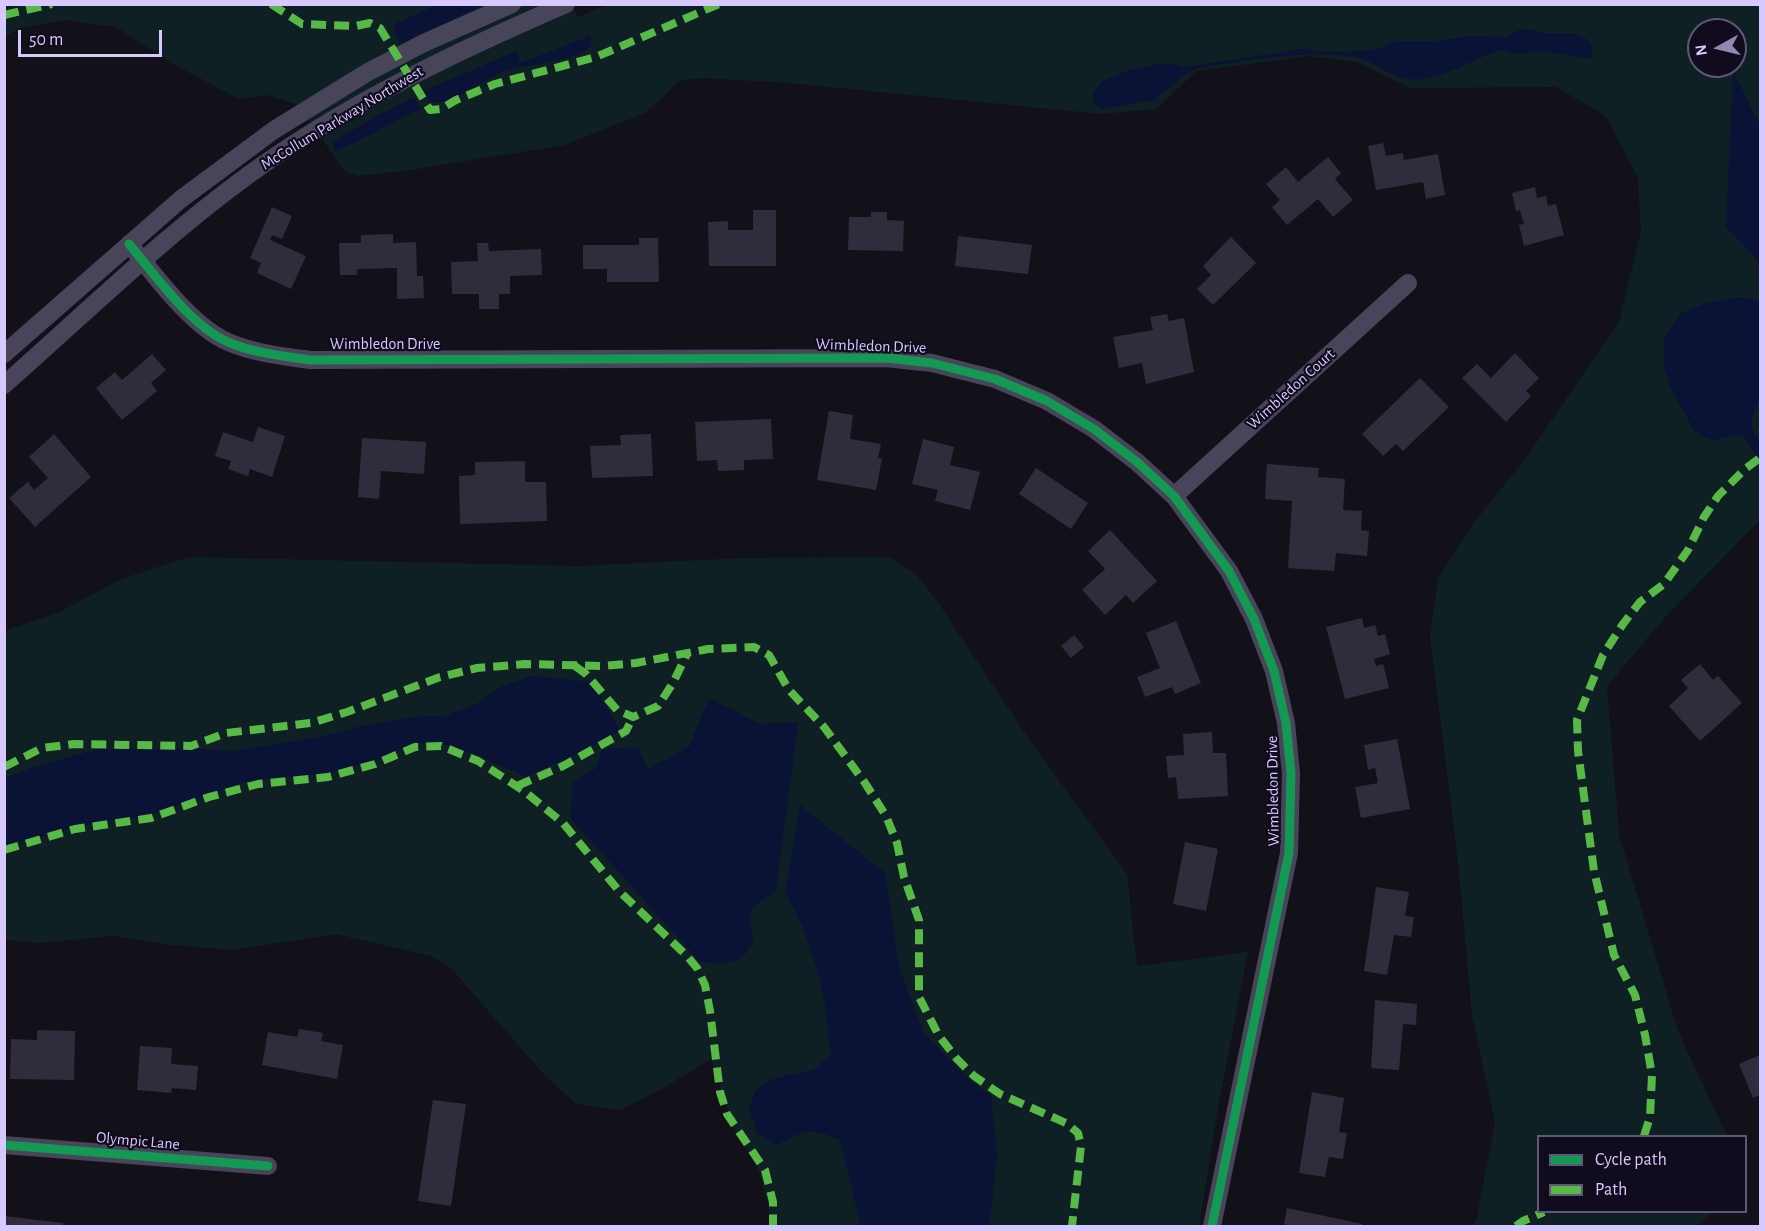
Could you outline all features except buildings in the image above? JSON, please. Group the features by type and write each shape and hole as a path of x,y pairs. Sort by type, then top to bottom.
{"street":[{"name":"McCollum Parkway Northwest","path":"4,354 208,177 274,130 368,72 424,43 512,4"},
{"name":"McCollum Parkway Northwest","path":"4,385 143,261 262,165 320,127 435,63 567,4"},
{"name":"Wimbledon Drive","path":"129,244 191,316 210,332 226,341 261,353 310,360 862,358 932,363 995,380 1047,401 1094,429 1137,462 1174,496 1229,571 1254,619 1274,671 1286,723 1291,774 1289,853 1212,1227"},
{"name":"Wimbledon Court","path":"1174,496 1408,283"},
{"name":"Olympic Lane","path":"4,1145 268,1166"}],"shaded area":[{"path":"5,4 570,4 578,17 609,4 1760,5 1760,520 1667,615 1607,686 1619,834 1678,1031 1727,1135 1537,1135 1537,1213 1712,1213 1696,1226 1472,1226 1476,1221 1495,1122 1472,1015 1459,871 1430,636 1438,578 1475,521 1525,459 1619,322 1641,232 1638,178 1606,116 1556,87 1410,88 1358,62 1309,56 1196,71 1157,109 1101,114 789,83 704,78 678,81 663,98 643,114 564,145 411,170 358,176 344,171 299,105 267,95 239,99 173,64 116,27 64,20 18,29 5,37"},
{"path":"189,557 579,566 743,558 889,557 916,574 937,601 1024,732 1127,874 1137,966 1248,952 1218,1108 1199,1226 770,1226 768,1204 758,1169 734,1129 711,1059 660,1090 620,1110 576,1104 546,1077 451,968 431,956 336,934 233,950 173,945 113,936 39,943 5,940 5,631 60,612 121,579"}],"water":[{"path":"438,4 483,5 400,44 393,27"},
{"path":"1529,29 1543,33 1566,33 1580,36 1586,39 1593,53 1589,59 1547,52 1511,53 1503,50 1445,73 1421,79 1401,78 1360,58 1334,55 1278,57 1203,67 1190,71 1154,100 1101,109 1094,103 1093,92 1104,80 1130,70 1159,64 1175,64 1185,67 1302,49 1327,52 1366,51 1384,47 1396,41 1437,41 1469,36 1507,37 1516,31"},
{"path":"590,36 591,46 570,58 509,70 448,100 430,103 421,92 517,51 520,63"},
{"path":"1733,78 1737,78 1760,126 1760,263 1726,227"},
{"path":"414,97 421,109 335,151 332,143 374,117"},
{"path":"1742,297 1760,301 1760,400 1752,417 1752,428 1760,442 1760,465 1751,447 1742,436 1732,435 1714,440 1702,436 1693,429 1670,386 1664,369 1664,338 1680,314 1707,303"},
{"path":"531,676 593,682 620,731 526,777 479,756 440,743 415,743 378,760 328,773 248,781 145,817 98,822 5,846 5,778 34,767 98,749 232,751 324,736 411,717 443,716 477,704 500,687"},
{"path":"709,698 760,724 798,722 776,891 755,906 752,911 753,943 741,959 720,964 700,962 571,819 572,784 580,776 595,769 603,749 638,747 648,769 689,747"},
{"path":"800,805 885,873 900,971 924,1033 968,1079 991,1096 997,1156 989,1226 861,1226 840,1140 822,1133 808,1132 777,1145 757,1134 749,1107 756,1090 770,1080 813,1070 831,1055 824,998 818,973 804,930 785,891"}],"marked path":[{"path":"4,15 52,4"},
{"path":"271,4 302,24 356,26 370,23 380,28 430,110 441,109 456,100 495,84 596,57 719,4"},
{"path":"1644,1135 1650,1117 1652,1075 1635,995 1614,955 1594,871 1578,751 1577,720 1603,655 1623,624 1640,602 1664,584 1688,550 1704,517 1718,496 1745,469 1760,458"},
{"path":"4,767 42,748 74,744 191,746 226,733 311,723 440,677 477,668 525,664 603,666 636,663 708,649 754,647 769,655 789,690 824,727 886,816 897,843 904,877 919,920 919,997 939,1036 974,1076 1000,1094 1066,1123 1078,1133 1081,1146 1072,1226"},
{"path":"575,666 586,674 617,710 633,717 658,706 673,683 688,652"},
{"path":"517,786 563,766 626,731 633,717"},
{"path":"4,850 75,829 151,818 209,797 258,784 328,777 375,764 415,747 441,746 478,761 524,791 563,823 619,891 697,968 705,985 710,1011 720,1092 727,1114 765,1170 773,1202 773,1226"},
{"path":"1516,1226 1542,1213"}],"cycle path":[{"path":"129,244 174,299 201,324 228,342 258,351 310,360 886,358 932,363 995,379 1047,401 1094,429 1137,462 1174,496 1229,571 1254,619 1274,671 1286,723 1291,774 1289,853 1212,1226"},
{"path":"4,1145 268,1166"}]}
